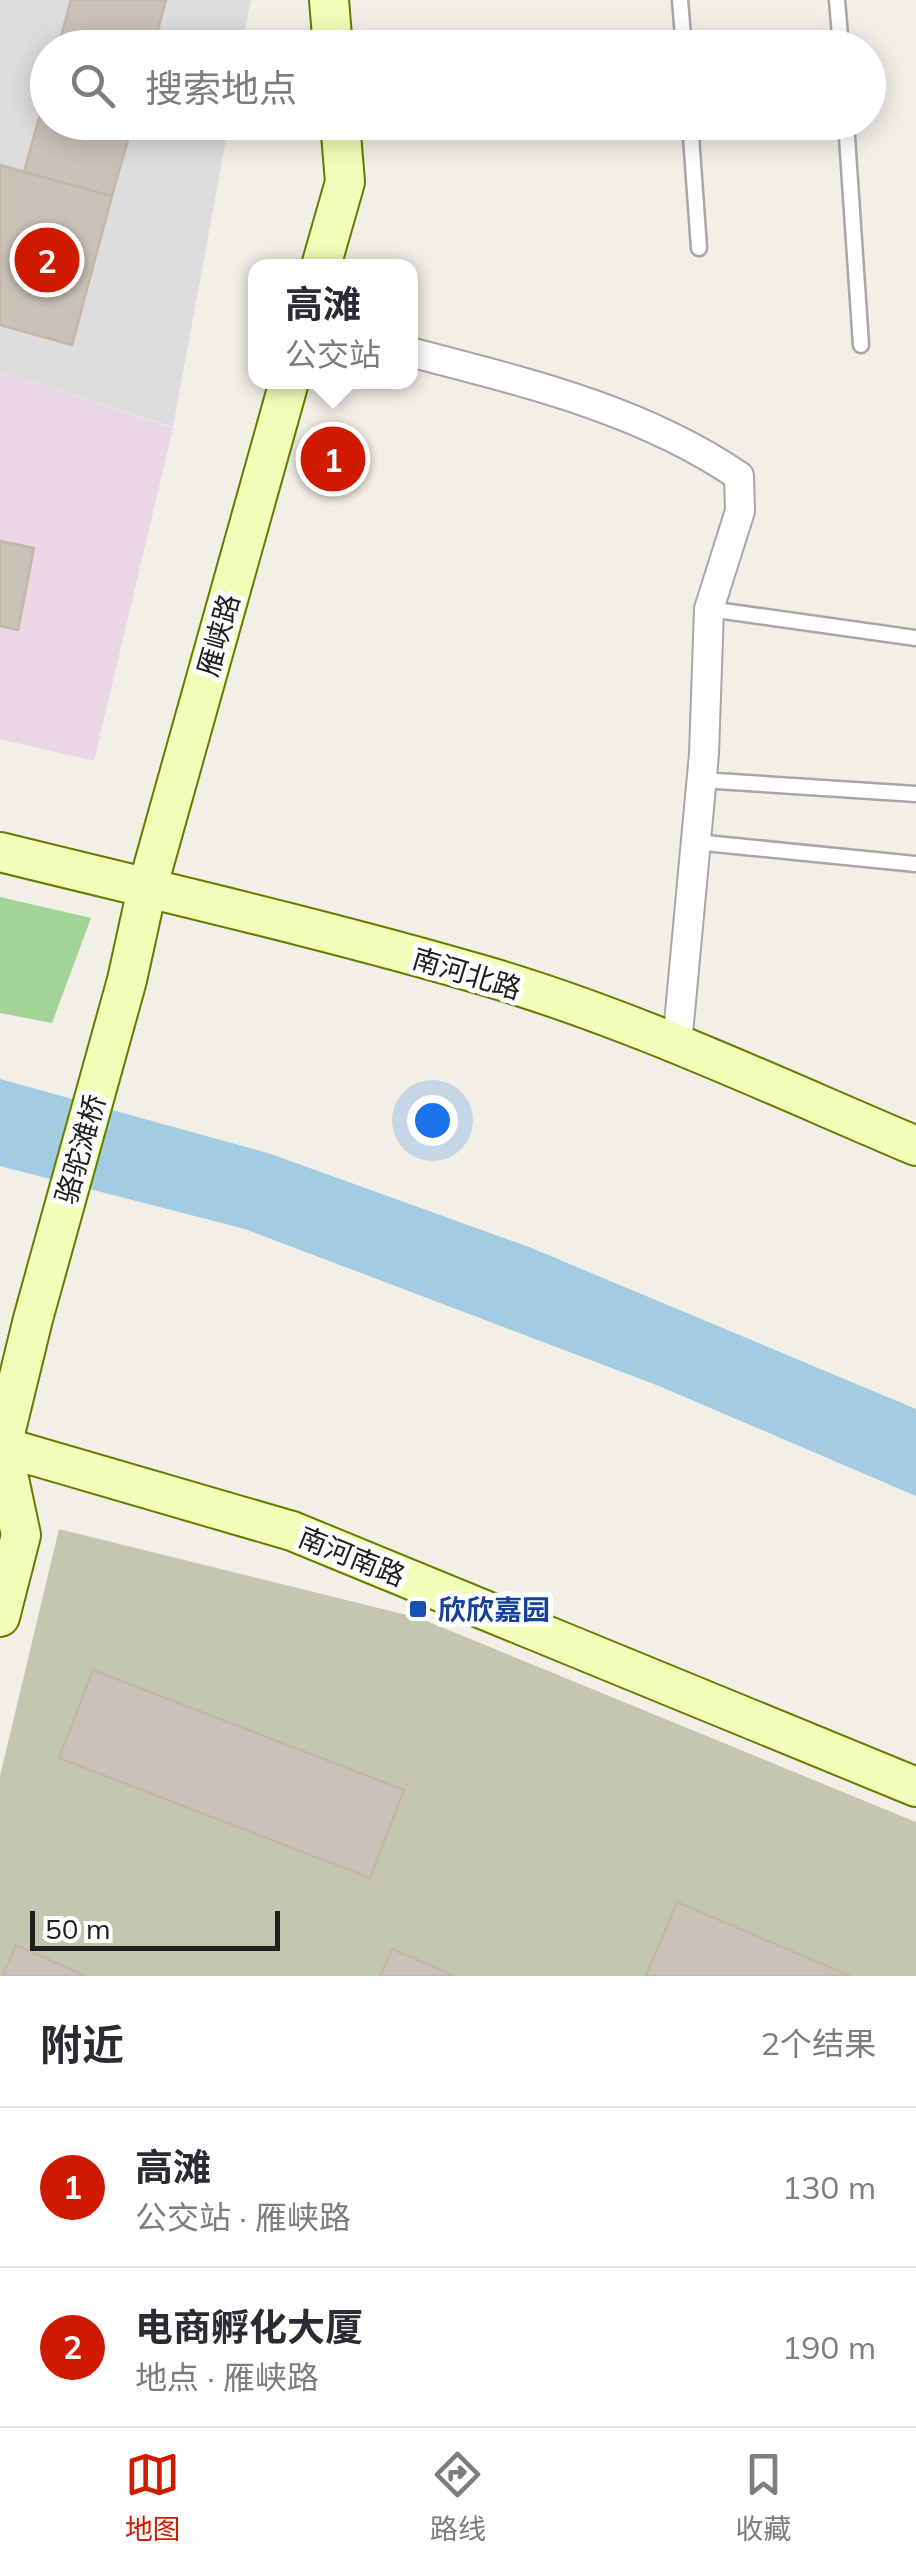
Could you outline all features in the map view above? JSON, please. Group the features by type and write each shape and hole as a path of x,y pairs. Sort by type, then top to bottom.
{"street":[{"path":"329,0 332,30"},
{"path":"323,259 345,182 342,140"},
{"path":"418,354 568,394 699,449 739,476 740,510 709,608 701,780 677,1045"},
{"name":"雁峡路","path":"127,980 148,889 287,389"},
{"name":"南河北路","path":"0,852 488,977 677,1045 916,1146"},
{"name":"骆驼滩桥","path":"0,1446 127,980"},
{"path":"0,1446 21,1535 0,1617"},
{"name":"南河南路","path":"0,1446 292,1530 916,1788"}],"lane":[{"path":"680,0 682,30"},
{"path":"837,0 839,30"},
{"path":"691,140 699,248"},
{"path":"847,140 862,345"},
{"path":"709,608 916,638"},
{"path":"701,780 916,794"},
{"path":"695,842 916,864"}],"shaded area":[{"path":"0,0 251,0 245,30 30,30 30,140 226,140 173,427 0,371"},
{"path":"0,371 173,428 94,761 0,739"},
{"path":"59,1529 419,1618 916,1822 916,1976 0,1976 0,1776"}],"green space":[{"path":"0,897 91,918 52,1023 0,1013"}],"water":[{"path":"0,1079 271,1154 529,1247 916,1409 916,1496 659,1386 245,1229 0,1166"}],"building":[{"path":"71,0 166,0 158,30 63,30"},
{"path":"33,140 128,140 112,196 24,172"},
{"path":"0,165 112,196 72,345 0,325"},
{"path":"0,541 34,548 18,630 0,626"},
{"path":"93,1670 404,1790 370,1878 59,1758"},
{"path":"677,1902 850,1976 646,1976"},
{"path":"16,1945 85,1976 3,1976"},
{"path":"392,1949 455,1976 380,1976"}],"place":[{"name":"电商孵化大厦","path":"47,260"},
{"name":"高滩","path":"333,459"},
{"name":"欣欣嘉园","path":"418,1609"}]}
